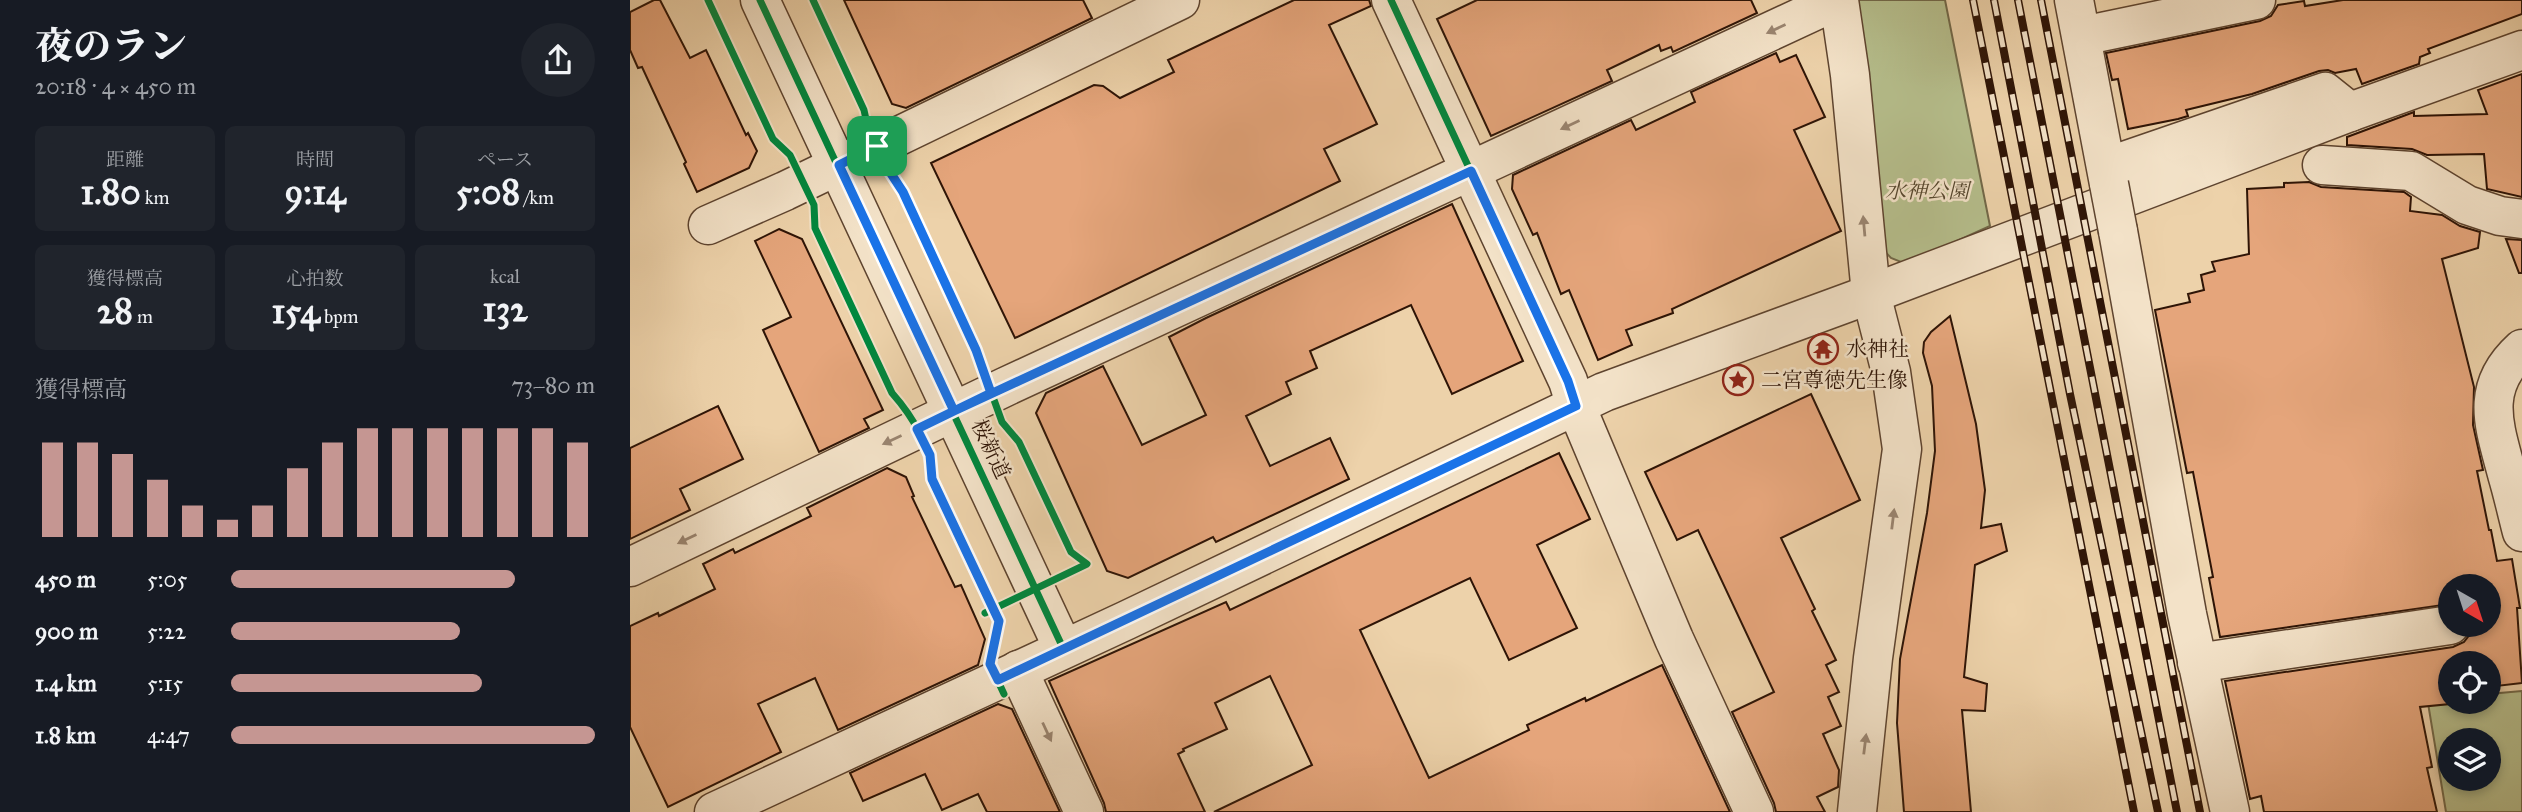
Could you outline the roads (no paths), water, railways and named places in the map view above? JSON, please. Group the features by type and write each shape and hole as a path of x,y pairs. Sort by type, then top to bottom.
{"street":[{"name":"桜新道","path":"760,0 1063,648"},
{"path":"708,225 839,165 1180,0"},
{"path":"1391,0 1568,381 1576,406 1674,639 1754,812"},
{"path":"630,566 954,411 1839,0 1850,75 1871,294 1891,372 1902,449 1873,658 1857,812"},
{"path":"2230,812 2197,663 2078,18 2256,0"},
{"path":"714,812 1127,620 1604,392 2522,50"},
{"path":"2108,176 2325,92 2350,112"},
{"path":"2322,165 2411,171 2467,205 2522,219"},
{"path":"2522,349 2507,363 2496,386 2493,425 2522,533"},
{"path":"2197,663 2438,627"},
{"path":"1018,670 1084,812"}],"railway":[{"path":"1973,0 2134,812"},
{"path":"1994,0 2070,394 2158,812"},
{"path":"2018,0 2177,812"},
{"path":"2041,0 2200,812"}],"place":[{"name":"水神社","path":"1823,349"},
{"name":"二宮尊徳先生像","path":"1738,380"}],"park label":[{"name":"水神公園","path":"1927,191"}]}
